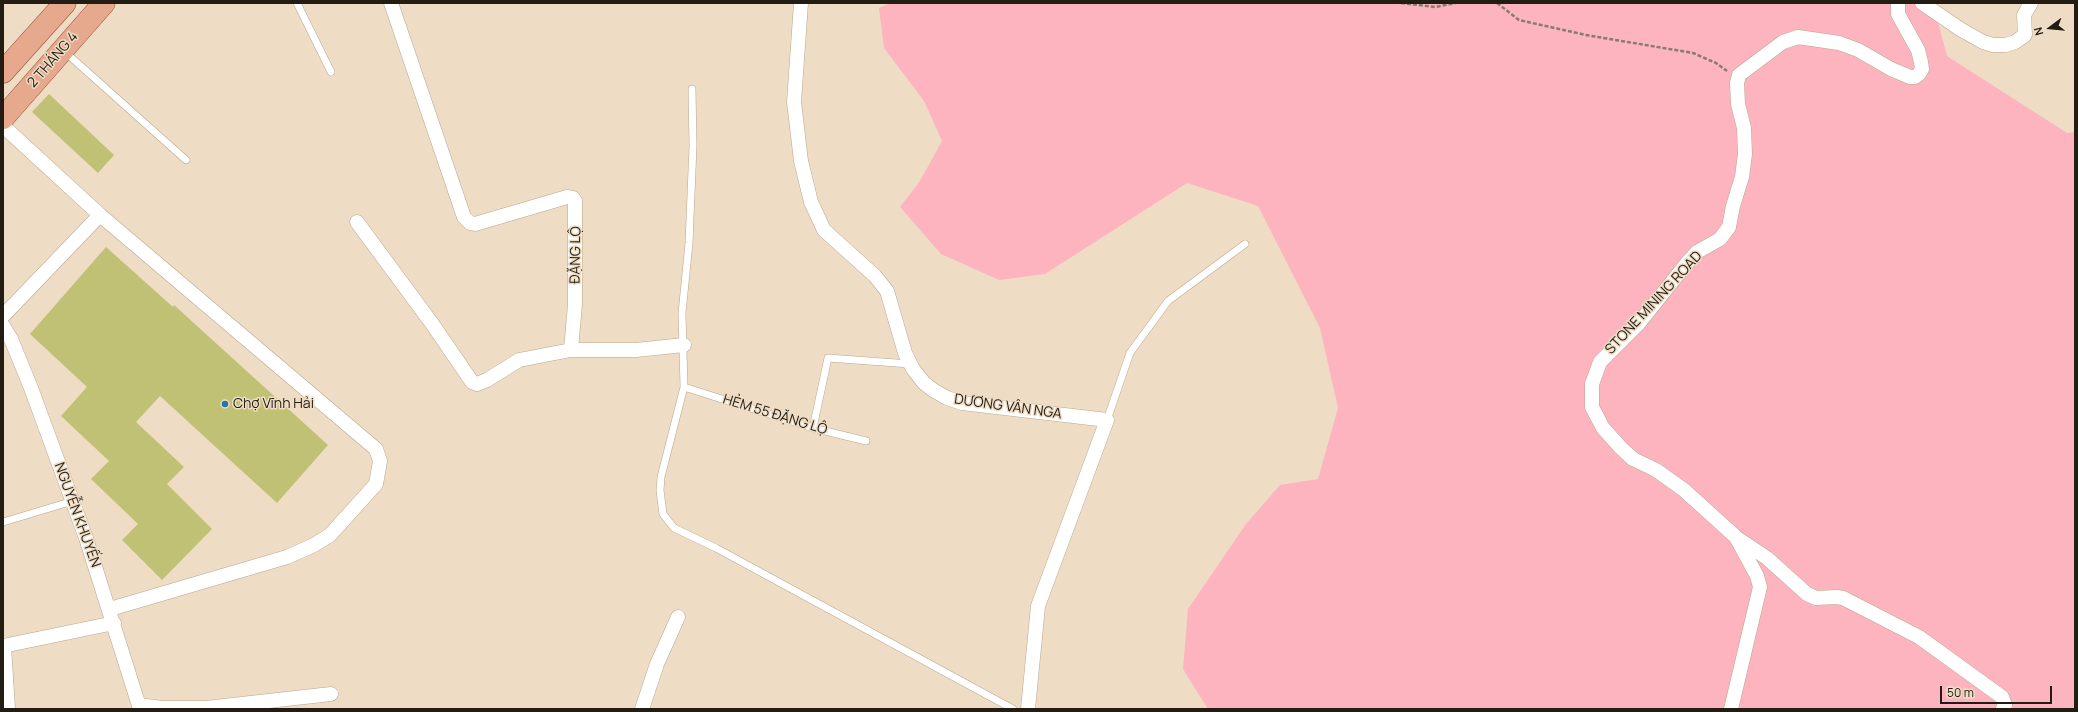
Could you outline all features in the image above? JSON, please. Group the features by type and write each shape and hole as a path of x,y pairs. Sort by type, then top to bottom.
{"main road":[{"name":"2 THÁNG 4","path":"3,72 65,3"},
{"name":"2 THÁNG 4","path":"3,118 104,3"}],"street":[{"name":"ĐẶNG LỘ","path":"391,3 464,217 470,223 475,224 567,197 573,198 575,201 575,304 571,350"},
{"name":"DƯƠNG VÂN NGA","path":"801,3 794,102 801,161 811,202 824,230 875,276 886,291 899,336 911,364 924,383 947,398 962,403 1107,420"},
{"path":"1739,75 1783,42 1798,37 1839,44 1852,48 1891,69 1910,77 1915,77 1922,70 1921,62 1918,50 1898,14 1898,3"},
{"path":"1922,3 1960,29 1993,45 2011,44 2025,34 2024,16 2031,3"},
{"name":"STONE MINING ROAD","path":"1739,75 1737,83 1738,104 1744,128 1745,154 1742,177 1733,206 1729,227 1720,239 1697,252 1639,323 1600,362 1594,374 1591,396 1596,417 1612,440 1633,459 1656,470 1684,490 1737,538 1767,558 1807,594 1816,598 1843,598 1919,637 2002,697 2005,705 2004,709"},
{"path":"3,126 100,215 376,449 380,461 376,484 330,535 314,545 287,557 110,609"},
{"path":"3,316 100,215"},
{"path":"357,222 429,319 472,382 477,384 487,380 519,360 571,350 636,350 684,345"},
{"name":"NGUYỄN KHUYẾN","path":"3,326 11,339 32,388 73,500 110,609 139,707"},
{"path":"1028,709 1038,606 1107,420"},
{"name":"STONE MINING ROAD","path":"1731,709 1760,587 1757,576 1737,538"},
{"path":"642,709 657,664 678,617"},
{"path":"8,709 3,646 114,623"},
{"path":"139,707 206,708 331,694"}],"lane":[{"path":"297,3 331,72"},
{"path":"63,49 186,160"},
{"path":"692,88 692,159 689,243 682,313 684,387 661,477 660,490 663,514 674,528 716,548 1013,709"},
{"path":"1107,420 1130,353 1168,301 1245,244"},
{"path":"813,428 828,358 911,364"},
{"name":"HẺM 55 ĐẶNG LỘ","path":"684,387 813,428 866,441"},
{"path":"3,522 73,500"}],"path":[{"path":"1401,3 1435,7 1456,3"},
{"path":"1497,3 1519,20 1586,35 1693,53 1716,63 1727,71 1739,75"}],"shaded area":[{"path":"890,3 1933,3 1947,56 2067,133 2075,132 2075,709 1208,709 1183,669 1188,609 1246,524 1280,485 1318,479 1338,408 1320,328 1258,206 1187,183 1045,274 999,280 941,254 900,207 920,181 942,141 924,101 884,48 879,8"}],"building":[{"path":"49,94 114,155 98,173 32,112"},
{"path":"106,247 173,307 174,305 328,445 277,503 160,396 136,422 184,467 167,484 212,529 162,580 122,540 138,524 91,479 109,461 61,416 87,387 30,334"}],"place":[{"name":"Chợ Vĩnh Hải","path":"225,404"}]}
